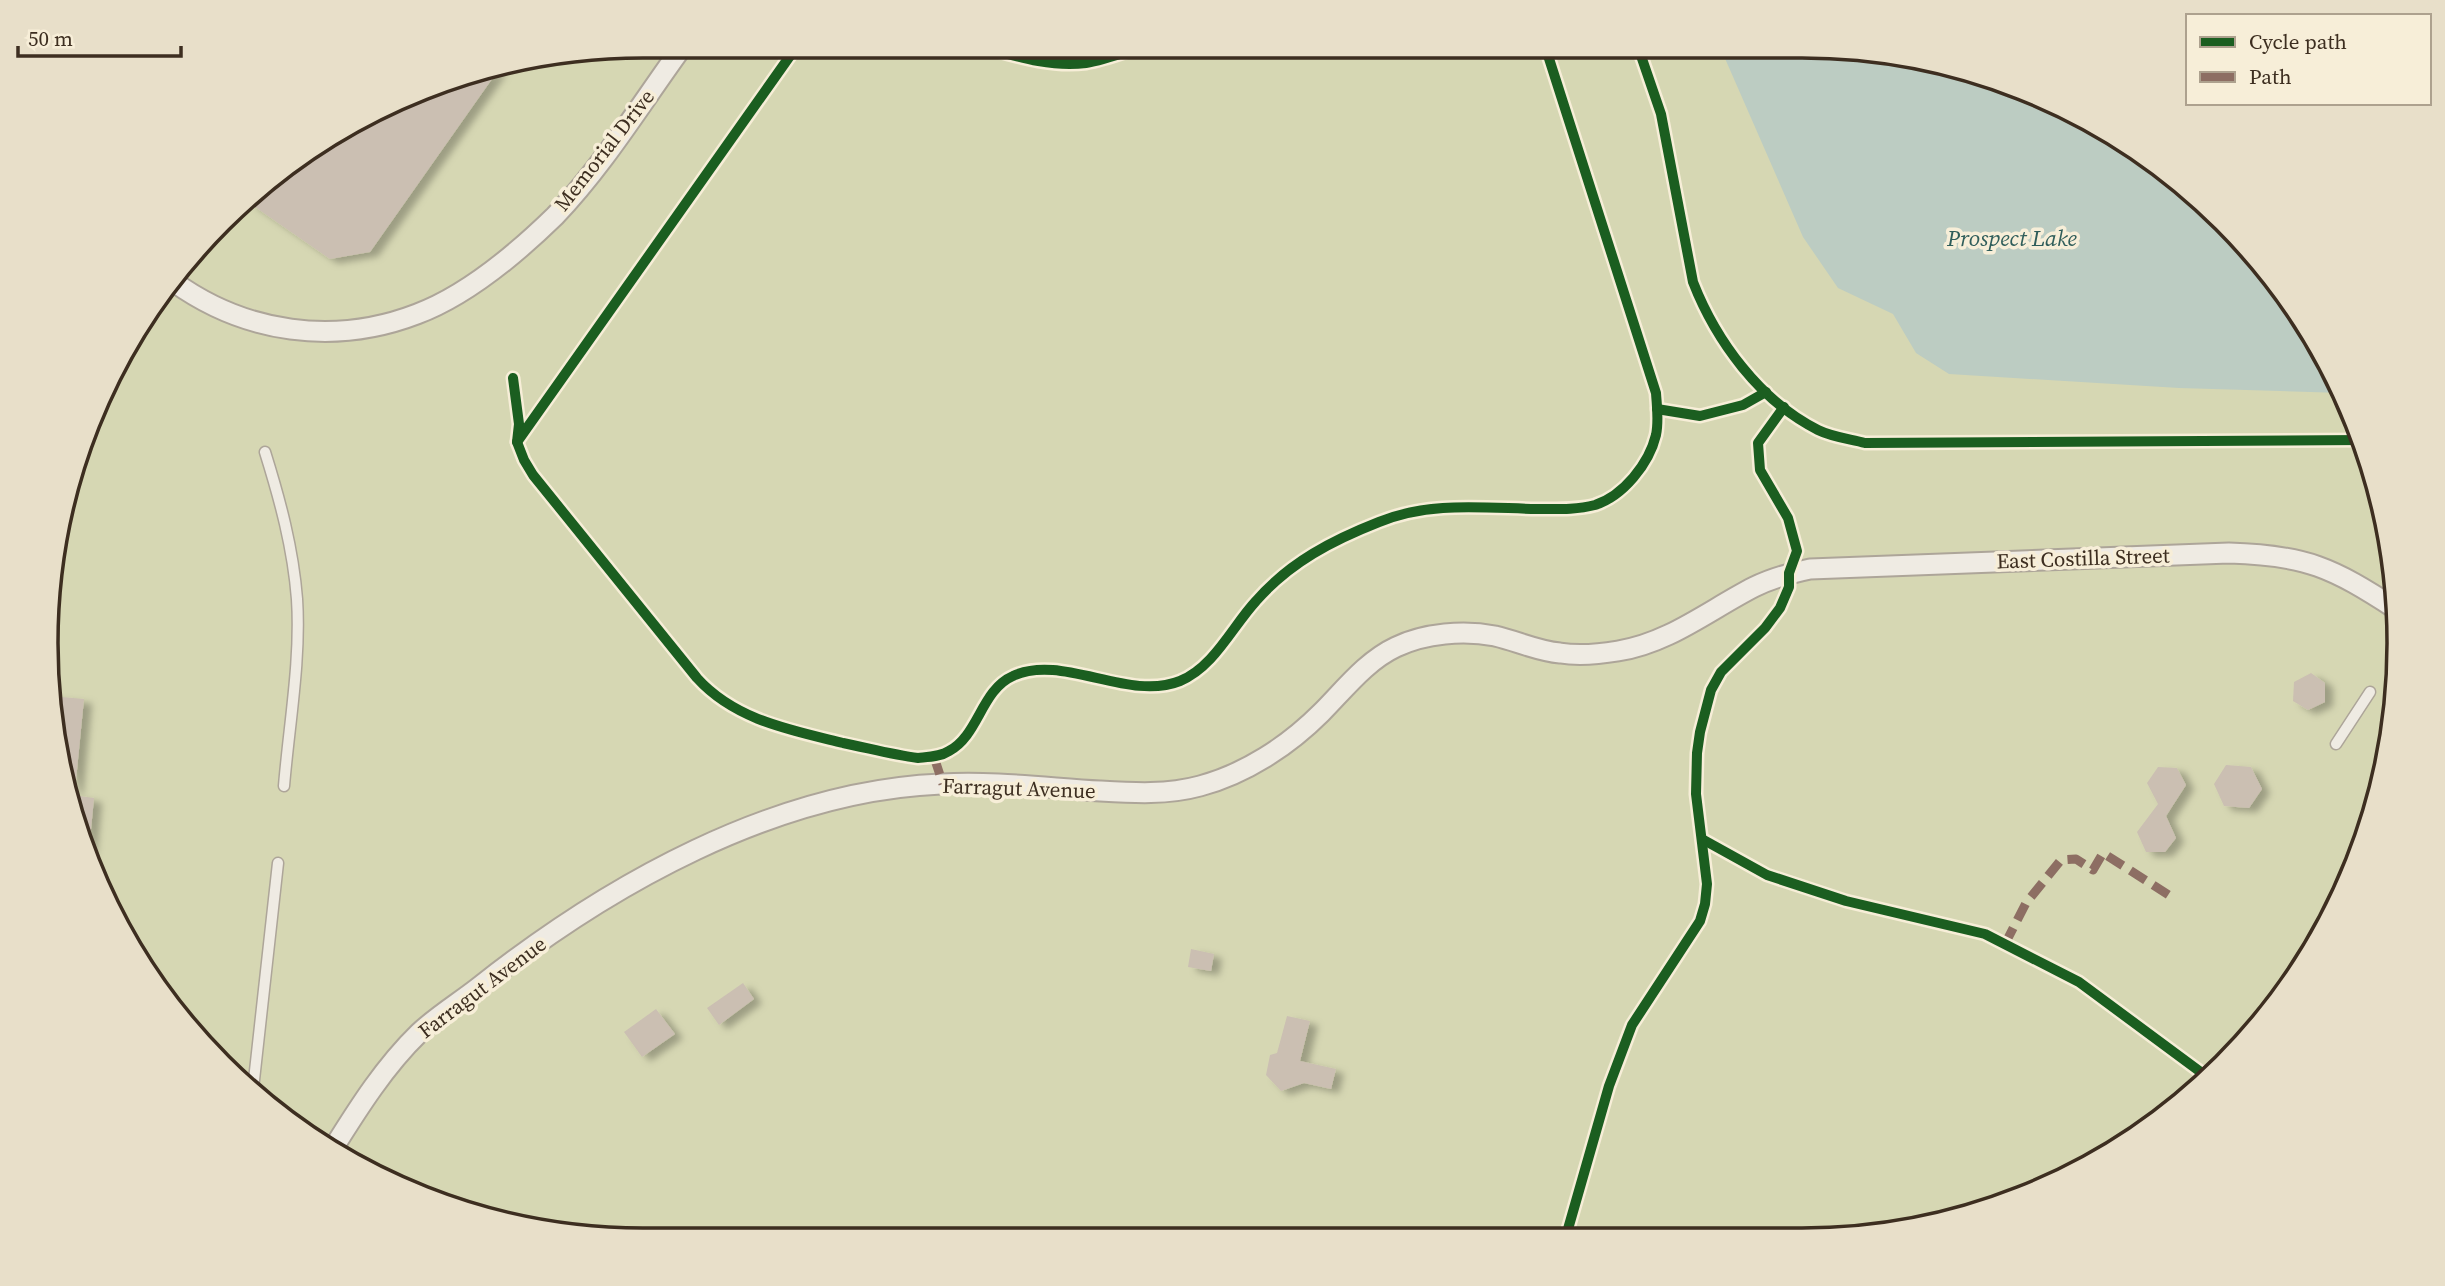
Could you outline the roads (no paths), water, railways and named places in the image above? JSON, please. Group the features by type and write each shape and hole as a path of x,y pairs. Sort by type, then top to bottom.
{"street":[{"name":"Memorial Drive","path":"180,286 205,303 231,315 260,324 292,329 321,332 352,330 387,324 418,314 445,301 494,268 555,215 592,172 674,58"},
{"name":"East Costilla Street","path":"1759,585 1800,571 1839,566 2262,554 2294,558 2318,565 2386,603"},
{"name":"Farragut Avenue","path":"337,1142 368,1095 421,1031 521,954 568,923 620,891 736,832 831,800 892,788 981,784 1146,794 1197,788 1242,772 1278,748 1317,717 1378,657 1406,643 1469,632 1496,636 1561,654 1620,651 1673,634 1759,585"}],"lane":[{"path":"265,452 285,518 297,600 296,657 284,786"},
{"path":"2336,744 2370,692"},
{"path":"254,1080 278,863"}],"water":[{"name":"Prospect Lake","path":"1725,58 1840,59 1916,69 1990,89 2026,102 2095,136 2127,156 2188,203 2242,257 2289,318 2331,393 2179,388 1949,374 1916,353 1893,314 1838,288 1803,237"}]}
